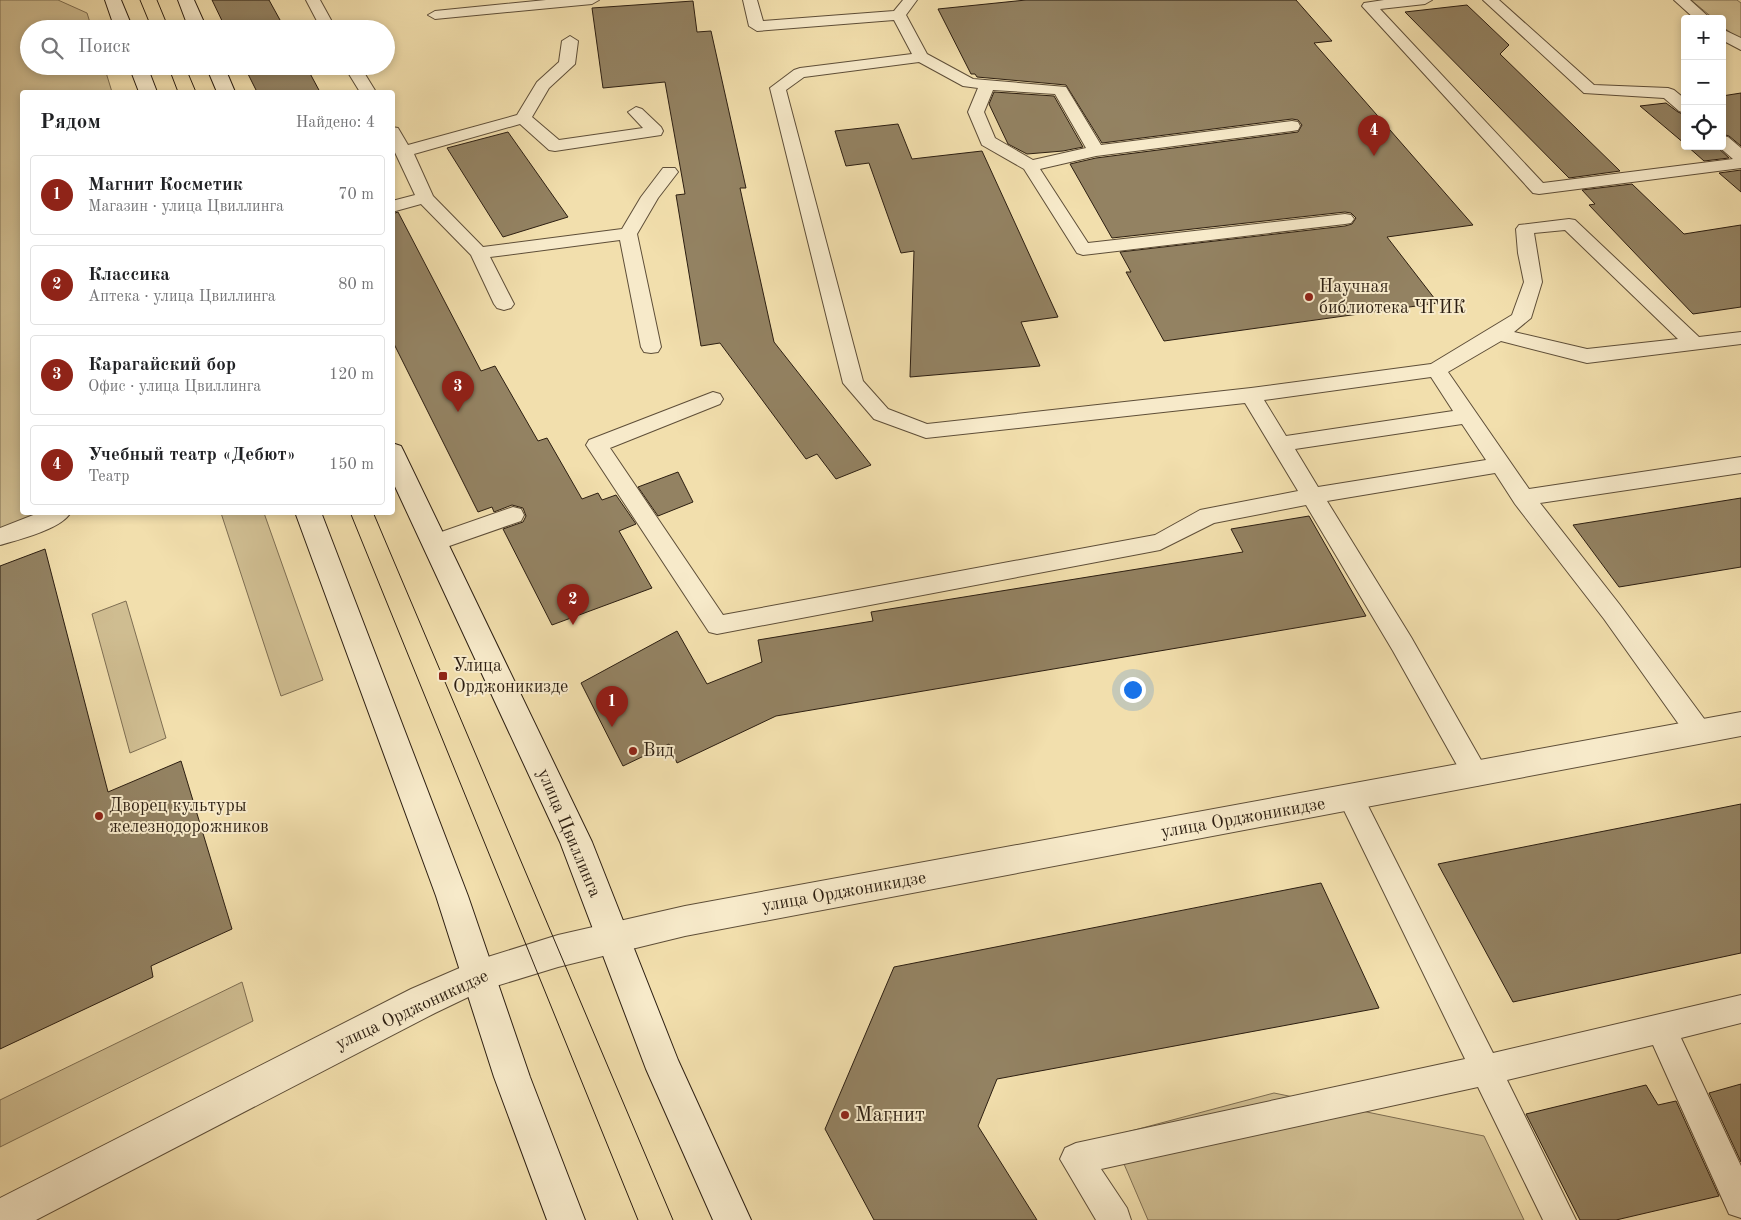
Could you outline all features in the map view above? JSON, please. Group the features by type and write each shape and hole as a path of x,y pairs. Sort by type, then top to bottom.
{"main road":[{"path":"113,0 121,20"},
{"path":"186,0 194,20"},
{"path":"141,75 147,90"},
{"path":"219,75 225,90"},
{"name":"улица Цвиллинга","path":"395,458 576,842 664,1069 732,1220"},
{"path":"309,515 452,896 512,1077 566,1220"},
{"name":"улица Орджоникидзе","path":"0,1218 339,1044 478,976 558,950 695,920 1741,724"}],"lane":[{"path":"313,0 324,20"},
{"path":"435,15 592,0"},
{"path":"750,0 758,26 905,8 921,57"},
{"path":"1426,0 1369,6 1539,189 1741,163"},
{"path":"1490,0 1590,90 1668,93 1682,105"},
{"path":"1681,0 1699,15"},
{"path":"1726,36 1741,45"},
{"path":"404,151 522,118 542,85 567,64 570,41"},
{"path":"1096,151 1060,90 970,83 921,57 800,73 778,88 854,383 881,414 926,431 1251,396 1436,370 1498,334 1521,318 1532,282 1525,229 1569,224 1695,344"},
{"path":"358,75 367,90"},
{"path":"987,85 976,112 988,141 1030,166 1083,249 1345,219"},
{"path":"522,118 555,146 655,131 636,112"},
{"path":"1030,166 1096,151 1292,126"},
{"path":"395,137 404,151 425,198 479,252 504,304"},
{"path":"1726,144 1741,157"},
{"path":"651,347 628,234 650,197 668,172"},
{"path":"395,206 425,198"},
{"path":"479,252 628,234"},
{"path":"1498,334 1587,356 1741,338"},
{"path":"1436,370 1499,465 1612,612 1699,732"},
{"path":"1251,396 1402,644 1476,775"},
{"path":"713,398 597,445 717,625 1160,542 1208,516 1311,496 1499,465"},
{"path":"1281,444 1467,416"},
{"path":"1523,498 1741,465"},
{"path":"0,537 40,523 55,515"},
{"path":"436,543 513,515"},
{"path":"1351,798 1560,1220"},
{"path":"1114,1220 1076,1159 1487,1070 1741,1009"},
{"path":"1661,1029 1741,1202"}],"shaded area":[{"path":"0,0 58,0 87,13 89,20 20,20 20,75 107,75 111,90 20,90 20,515 36,515 36,517 0,528"},
{"path":"1691,0 1737,0 1741,3 1741,41 1726,29 1726,15 1709,15"},
{"path":"222,515 265,515 323,680 281,696"},
{"path":"126,601 166,738 130,753 92,614"},
{"path":"242,982 253,1021 0,1147 0,1100"},
{"path":"1274,1093 1484,1136 1524,1220 1148,1220 1112,1136"}],"building":[{"path":"212,0 269,0 280,20 222,20"},
{"path":"1026,0 1296,0 1332,41 1314,43 1473,225 1387,237 1438,303 1164,341 1126,272 1131,272 1120,252 1345,226 1352,224 1356,218 1351,213 1345,212 1112,238 1070,164 1096,158 1298,132 1302,125 1298,120 1292,119 1102,143 1066,85 977,77 975,74 971,74 938,9"},
{"path":"693,1 697,32 711,31 746,188 740,188 774,342 871,465 836,479 817,454 806,459 720,343 701,346 676,195 685,194 665,82 603,88 592,8"},
{"path":"1467,5 1509,45 1500,54 1620,171 1569,178 1405,12"},
{"path":"248,75 311,75 319,90 256,90"},
{"path":"994,92 1054,96 1083,147 1027,154 1008,144 989,104"},
{"path":"1741,93 1741,146 1726,135 1726,95"},
{"path":"1666,103 1681,113 1681,141 1640,106"},
{"path":"898,124 912,159 982,151 1058,317 1021,322 1040,366 910,377 914,251 901,253 869,163 846,166 835,131"},
{"path":"508,132 568,217 503,237 447,148"},
{"path":"1692,150 1720,150 1729,158 1704,161"},
{"path":"1741,170 1741,192 1719,173"},
{"path":"1632,184 1684,234 1741,225 1741,307 1693,314 1589,205 1595,204 1582,190"},
{"path":"398,212 481,371 495,366 538,441 547,438 582,499 598,493 602,500 616,495 636,524 619,531 652,588 552,625 503,529 523,522 526,516 523,508 512,505 494,512 492,507 478,512 395,346 395,213"},
{"path":"678,472 693,502 658,516 638,487"},
{"path":"1741,498 1741,567 1619,587 1573,525"},
{"path":"1309,516 1366,616 776,716 677,763 669,744 623,766 581,683 677,631 707,684 762,662 758,640 873,621 871,612 1243,552 1231,529"},
{"name":"Дворец культуры железнодорожников","path":"45,549 108,792 181,761 232,929 151,966 153,977 0,1049 0,566"},
{"path":"1741,804 1741,953 1513,1002 1438,864"},
{"path":"1321,883 1379,1008 997,1079 978,1126 1037,1220 874,1220 825,1129 894,967"},
{"path":"1741,1084 1741,1162 1709,1093"},
{"path":"1646,1085 1658,1105 1676,1101 1719,1196 1616,1220 1580,1220 1526,1114"}],"tram line":[{"path":"140,0 148,20"},
{"path":"157,0 165,20"},
{"path":"171,75 177,90"},
{"path":"189,75 195,90"},
{"path":"351,515 638,1220"},
{"path":"374,515 673,1220"}],"place":[{"name":"Учебный театр «Дебют»","path":"1374,156"},
{"name":"Научная библиотека ЧГИК","path":"1309,297"},
{"name":"Карагайский бор","path":"458,412"},
{"name":"Классика","path":"573,625"},
{"name":"Улица Орджоникизде","path":"443,676"},
{"name":"Магнит Косметик","path":"612,727"},
{"name":"Вид","path":"633,751"},
{"name":"Дворец культуры железнодорожников","path":"99,816"},
{"name":"Магнит","path":"845,1115"}]}
